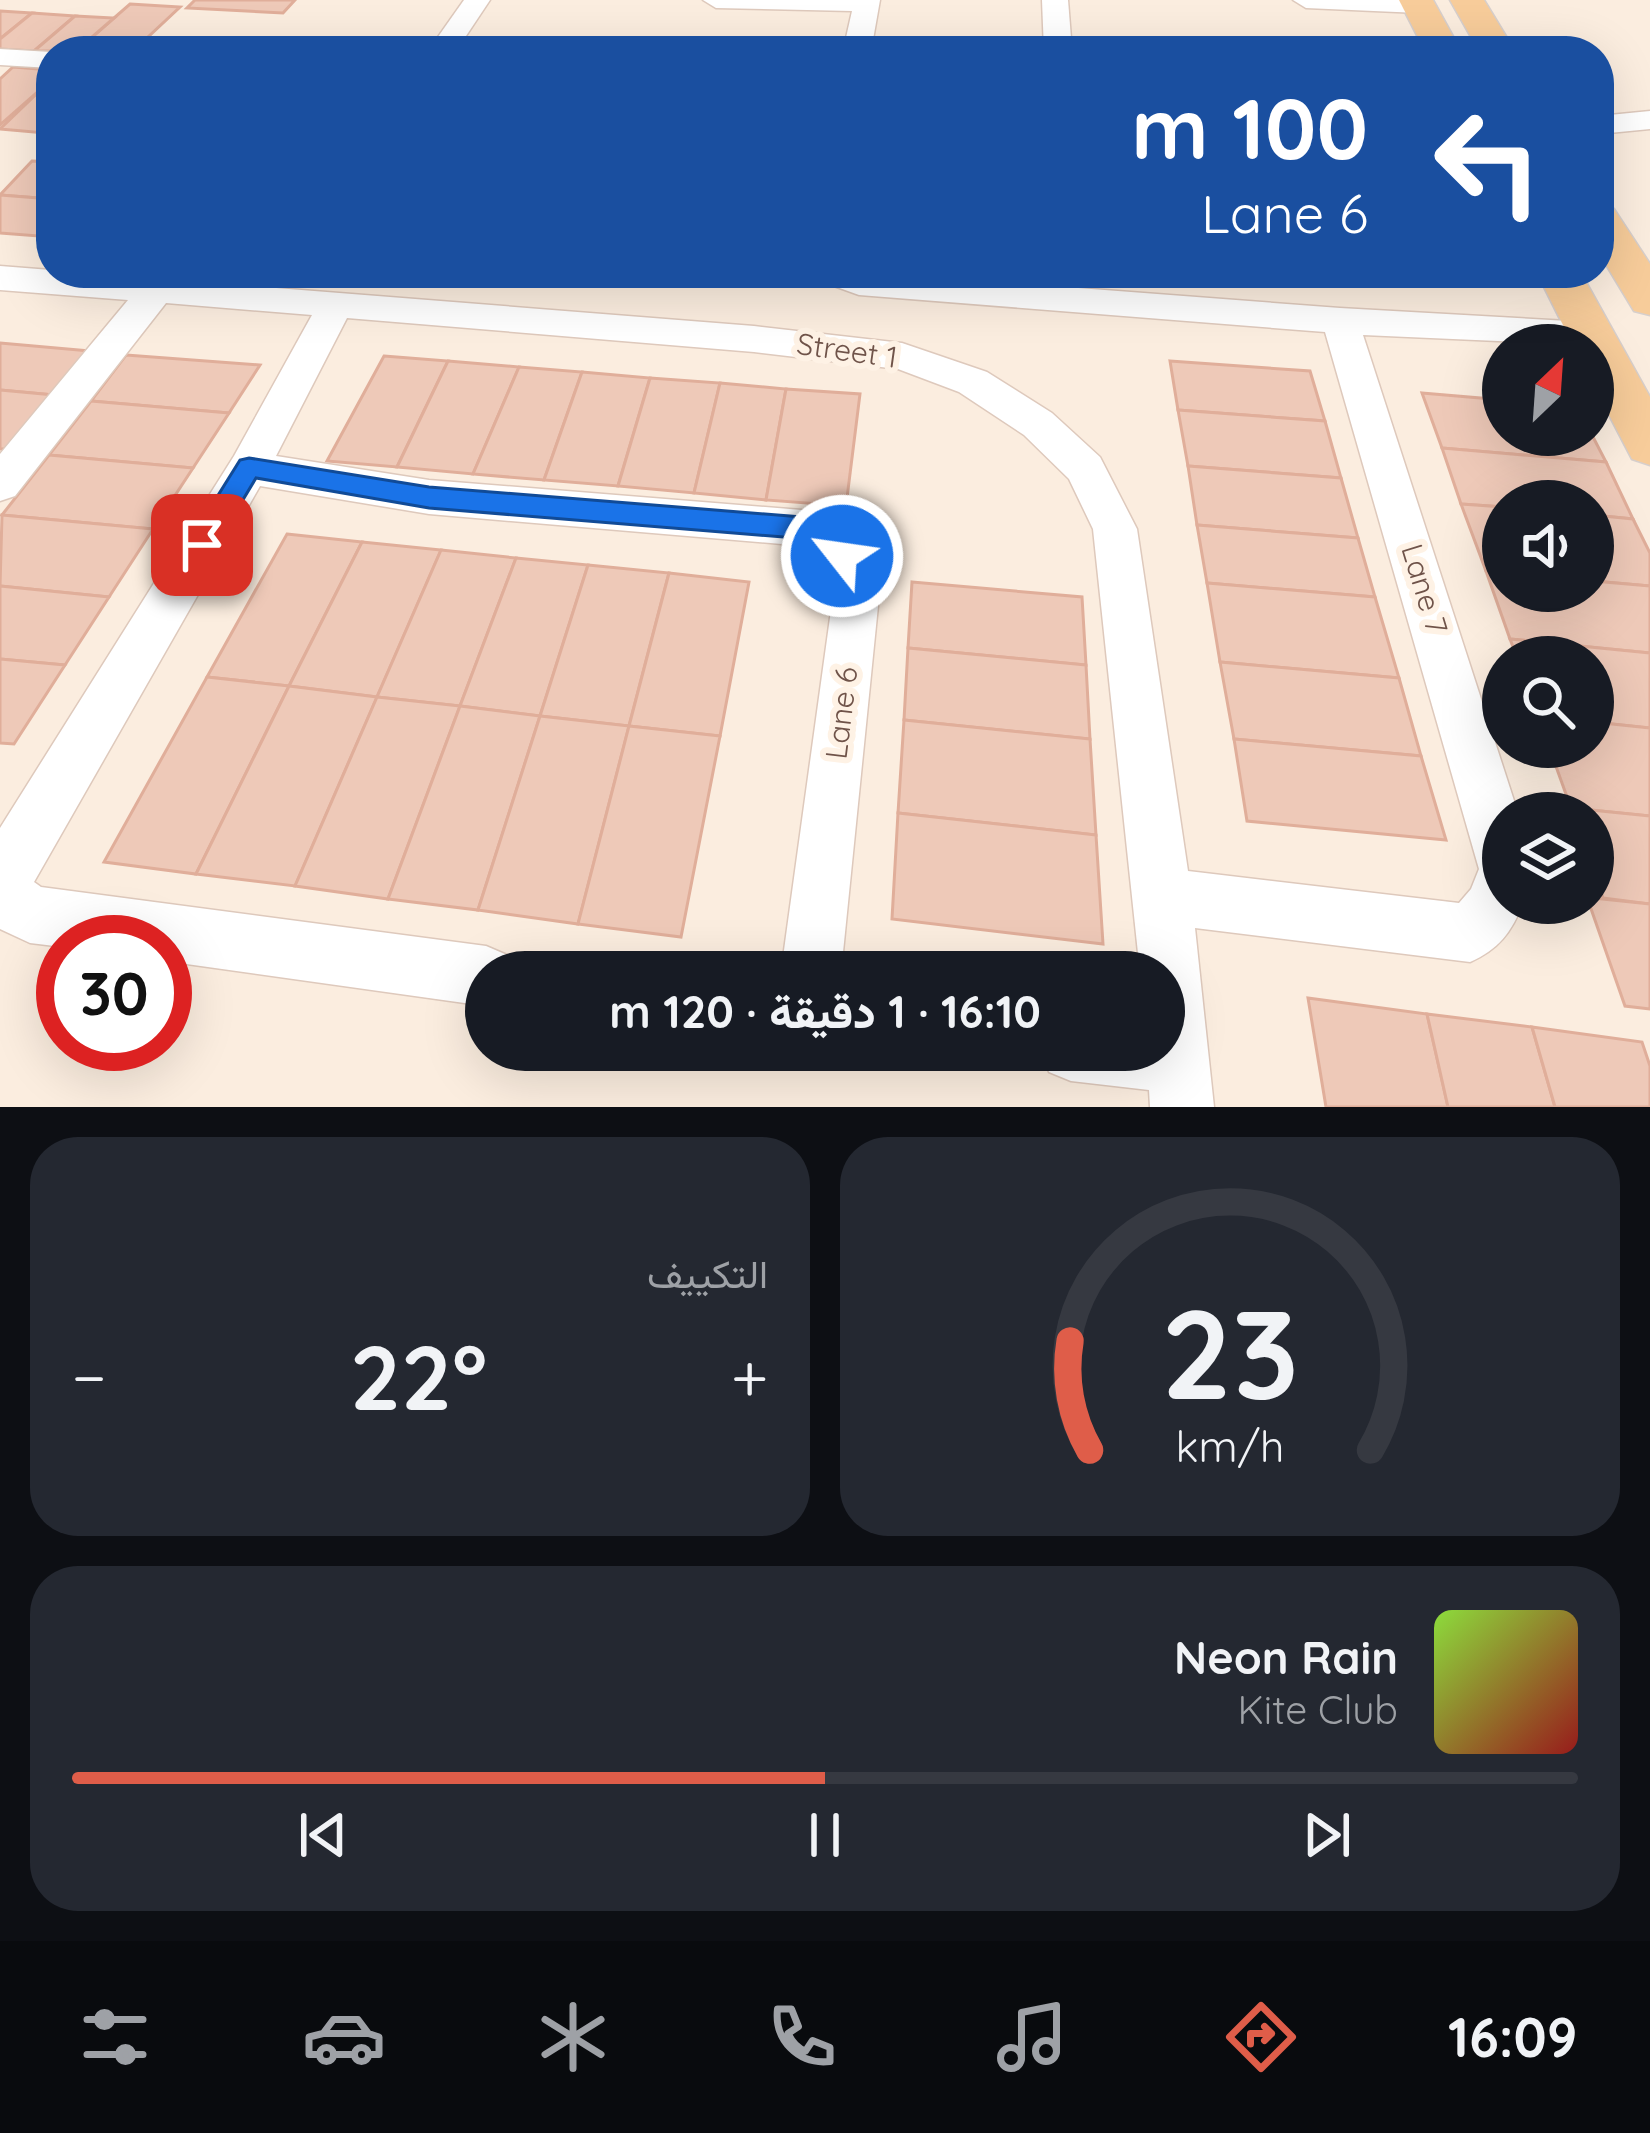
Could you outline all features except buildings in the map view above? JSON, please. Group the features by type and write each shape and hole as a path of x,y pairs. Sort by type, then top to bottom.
{"main road":[{"path":"1467,0 1488,36"},
{"path":"1418,2 1435,36"},
{"path":"1614,238 1643,278"},
{"path":"1566,288 1585,324"},
{"path":"1614,378 1650,445"}],"street":[{"path":"452,36 477,0"},
{"path":"716,0 866,1 860,36"},
{"path":"1055,0 1057,36"},
{"path":"1306,0 1418,2"},
{"path":"0,57 36,59"},
{"path":"1614,124 1650,120"},
{"name":"Street 1","path":"0,278 36,281"},
{"name":"Street 1","path":"120,288 311,293 902,356 973,382 1038,424 1085,469 1115,529 1163,896 1180,1085"},
{"path":"1088,288 1340,321 1482,327"},
{"path":"0,484 156,291"},
{"path":"311,293 249,467 14,856 2,897 30,914 465,973"},
{"name":"Lane 7","path":"1340,321 1485,792"},
{"name":"Lane 6","path":"249,467 429,497 802,528 842,556 856,596 814,951"},
{"path":"1163,896 1470,933 1482,920"},
{"path":"1136,1071 1180,1085"}],"route":[{"path":"202,545 249,467 429,497 802,528 842,556"}]}
